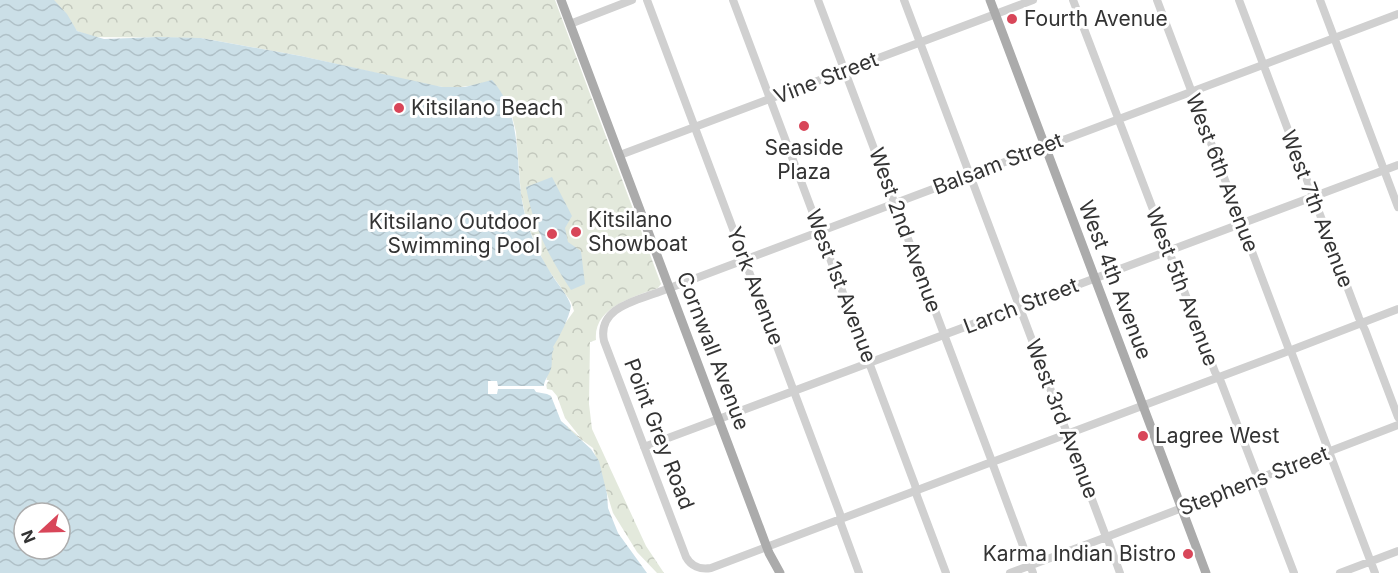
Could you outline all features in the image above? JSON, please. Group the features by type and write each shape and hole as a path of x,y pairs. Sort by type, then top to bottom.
{"main road":[{"name":"Cornwall Avenue","path":"561,0 767,547"},
{"name":"West 4th Avenue","path":"990,0 1206,573"},
{"path":"767,547 780,573"}],"street":[{"path":"570,24 632,0"},
{"name":"York Avenue","path":"647,0 795,392 859,573"},
{"name":"West 1st Avenue","path":"733,0 870,363 946,573"},
{"name":"West 2nd Avenue","path":"818,0 1032,569"},
{"name":"West 3rd Avenue","path":"904,0 1120,573"},
{"name":"Vine Street","path":"620,155 1033,0"},
{"name":"West 5th Avenue","path":"1073,0 1294,573"},
{"name":"West 6th Avenue","path":"1157,0 1375,573"},
{"name":"West 7th Avenue","path":"1239,0 1398,417"},
{"path":"1320,0 1398,207"},
{"name":"Balsam Street","path":"605,324 609,315 616,309 1398,14"},
{"name":"Larch Street","path":"644,447 1398,165"},
{"path":"767,547 1398,309"},
{"name":"Point Grey Road","path":"605,324 604,341 689,562 696,566 711,568 767,547"},
{"name":"Stephens Street","path":"1010,573 1032,569 1107,537 1398,425"},
{"path":"1340,573 1398,551"}],"green space":[{"path":"51,0 555,0 661,284 658,288 617,305 601,319 596,340 590,342 589,404 592,429 646,546 664,573 657,573 637,552 613,513 593,448 568,430 546,392 548,347 574,311 571,302 545,265 527,224 521,195 516,132 512,116 476,85 453,88 433,86 301,56 201,38 93,37 77,31"}],"water":[{"path":"0,0 54,0 67,14 77,31 104,39 201,38 301,56 442,87 465,87 492,80 503,95 510,112 517,148 523,203 531,235 544,262 571,306 564,327 553,347 551,369 544,389 550,392 568,428 591,449 599,461 608,508 618,533 647,573 0,573"},
{"name":"Kitsilano Outdoor Swimming Pool","path":"552,177 572,216 565,228 568,242 581,251 585,284 571,290 543,241 526,187"}],"pier":[{"path":"546,380 549,380 546,385 547,389 552,390 557,396 565,418 581,438 561,421 551,396 547,394 536,392 534,389 498,389 497,394 488,394 488,381 497,381 498,386 545,386"}],"place":[{"name":"Fourth Avenue","path":"1012,19"},
{"name":"Kitsilano Beach","path":"399,108"},
{"name":"Seaside Plaza","path":"804,126"},
{"name":"Kitsilano Showboat","path":"576,232"},
{"name":"Kitsilano Outdoor Swimming Pool","path":"552,234"},
{"name":"Lagree West","path":"1143,436"},
{"name":"Karma Indian Bistro","path":"1188,554"}]}
